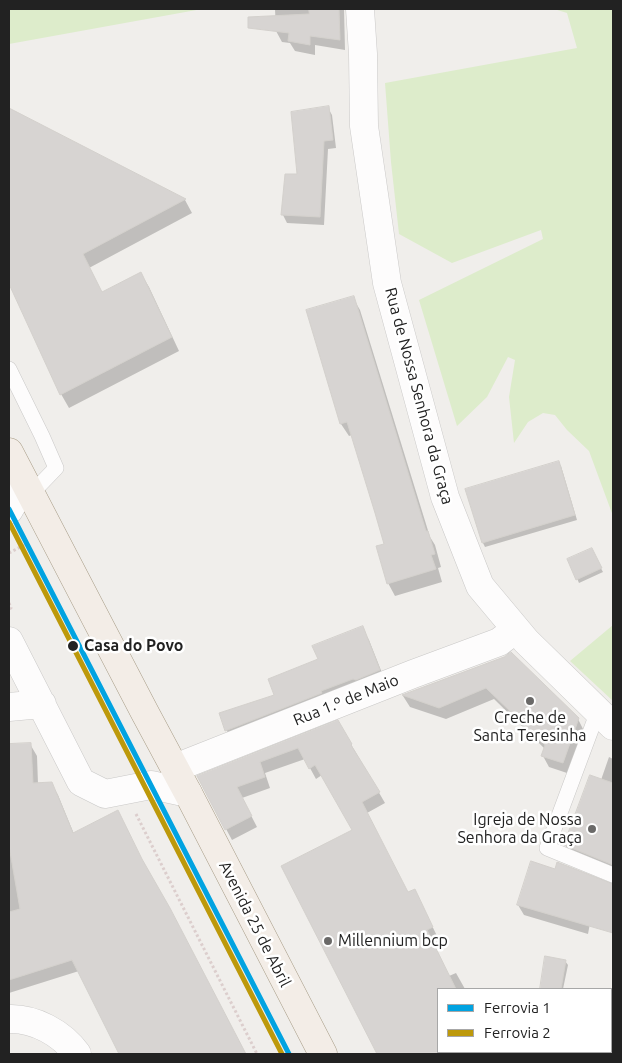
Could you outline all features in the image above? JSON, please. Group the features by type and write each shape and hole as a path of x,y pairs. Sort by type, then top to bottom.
{"main road":[{"name":"Avenida 25 de Abril","path":"9,452 20,494 188,793 323,1054"}],"street":[{"name":"Rua de Nossa Senhora da Graça","path":"360,9 364,126 387,283 445,496 480,586 526,641 606,719"},
{"name":"Rua 1.º de Maio","path":"174,768 499,642 516,629"},
{"path":"9,641 81,782 105,794 151,786 188,793"},
{"path":"9,707 42,704"},
{"path":"9,1018 36,1024 53,1032 64,1040 77,1054"}],"lane":[{"path":"9,369 56,468 20,494"},
{"path":"606,719 547,848 613,875"}],"path":[{"path":"9,553 26,544"},
{"path":"9,603 11,608 9,609"},
{"path":"124,790 257,1054"}],"green space":[{"path":"9,9 202,9 9,44"},
{"path":"554,9 613,9 613,516 589,451 567,430 555,415 543,413 528,422 514,443 509,397 515,360 508,357 487,397 457,426 419,300 543,239 541,230 452,263 399,234 385,83 577,48 567,13"},
{"path":"613,625 613,701 570,661"}],"building":[{"path":"309,9 339,9 340,40 310,36 310,45 288,41 289,33 248,28 248,17 309,14"},
{"path":"329,106 333,140 324,141 320,217 281,215 285,174 297,174 291,112"},
{"path":"9,108 186,199 83,254 102,292 141,272 172,337 60,395 9,284"},
{"path":"354,296 426,531 428,531 435,554 431,555 436,569 387,584 376,546 384,544 375,513 347,422 340,424 306,310"},
{"path":"559,461 575,515 482,543 465,489"},
{"path":"592,548 602,568 576,580 567,559"},
{"path":"363,626 380,670 321,691 322,693 225,731 219,713 274,695 268,679 318,659 312,646"},
{"name":"Creche de Santa Teresinha","path":"511,652 579,718 563,763 541,756 545,745 486,688 439,708 402,695 504,657"},
{"path":"338,720 380,792 362,802 408,892 415,889 433,927 427,930 456,988 437,988 438,1054 377,1054 281,866 352,830 315,765 309,769 298,748 260,762 265,777 237,787 252,816 225,830 197,776"},
{"path":"31,743 33,783 52,782 73,833 118,810 142,859 170,908 246,1054 119,1054 72,960 9,980 9,912 20,909 9,846 9,744"},
{"path":"590,775 613,783 613,865 564,845"},
{"path":"531,861 555,869 557,862 613,884 613,933 517,905"},
{"path":"545,956 566,960 561,988 540,988"}],"rail line":[{"name":"1","path":"9,509 289,1054"},
{"name":"2","path":"9,522 282,1054"}],"place":[{"name":"Casa do Povo","path":"73,646"},
{"name":"Creche de Santa Teresinha","path":"530,701"},
{"name":"Igreja de Nossa Senhora da Graça","path":"592,829"},
{"name":"Millennium bcp","path":"328,941"}]}
